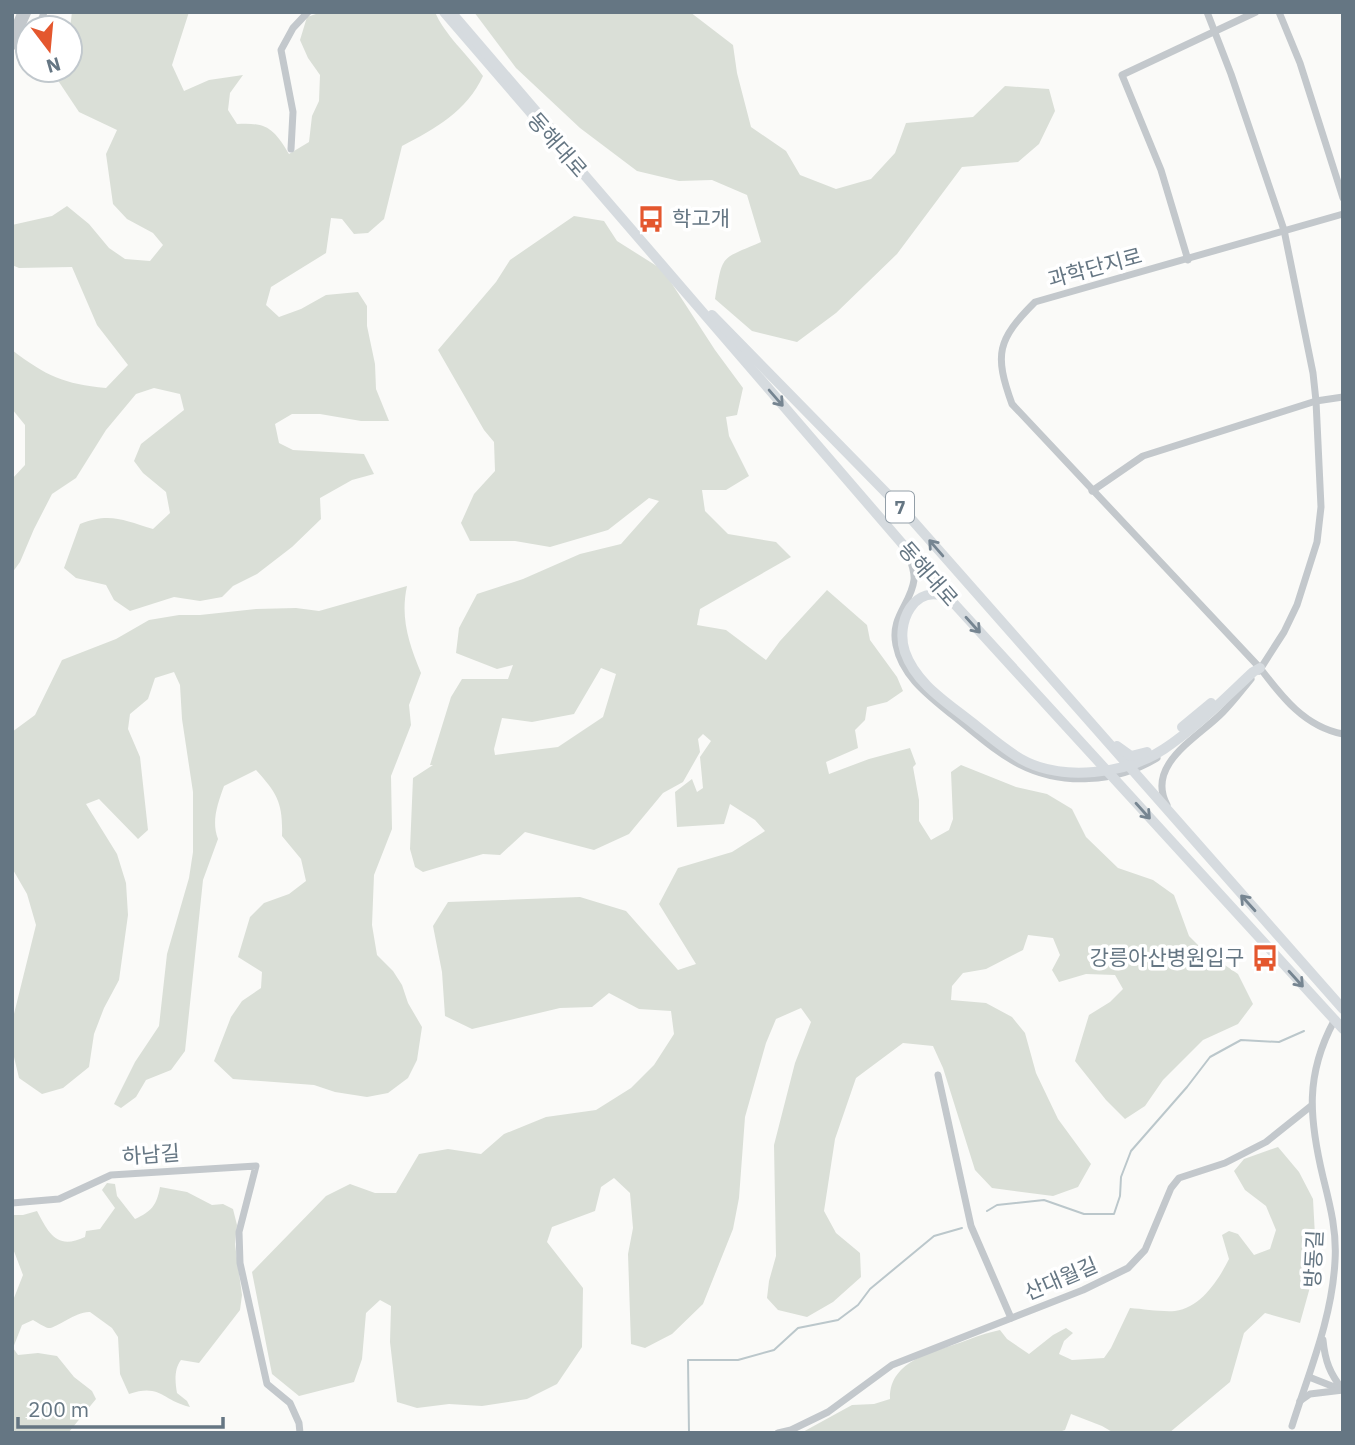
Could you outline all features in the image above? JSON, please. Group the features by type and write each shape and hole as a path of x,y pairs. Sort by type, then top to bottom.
{"highway":[{"name":"동해대로","path":"443,12 949,598 1343,1030"},
{"name":"동해대로","path":"451,12 712,315 906,513 1343,1010"},
{"path":"949,598 939,593 928,594 913,604 904,616 903,645 910,666 929,688 993,740 1023,760 1047,768 1083,776 1150,760 1257,671"},
{"path":"1060,688 1121,750 1130,756 1142,755 1163,744 1198,712 1257,671"},
{"path":"1334,1021 1343,1010"}],"street":[{"path":"12,34 21,12"},
{"path":"12,47 28,12"},
{"path":"291,149 293,112 281,50 293,28 309,12"},
{"path":"1201,850 1161,794 1161,778 1171,760 1223,712 1257,671 1284,632 1297,605 1317,542 1321,507 1313,373 1284,229 1207,12"},
{"path":"1188,260 1161,170 1122,75 1256,12"},
{"path":"1279,12 1300,63 1343,198"},
{"name":"과학단지로","path":"1343,214 1035,302 1013,325 1000,352 1002,376 1012,404 1286,702 1314,724 1343,734"},
{"path":"1092,491 1143,456 1316,401 1343,397"},
{"path":"907,549 914,580 898,614 895,628 895,644 904,668 930,696 1008,758 1034,770 1059,777 1083,776"},
{"name":"방동길","path":"1292,1426 1323,1337 1335,1262 1335,1228 1311,1107 1315,1068 1321,1045 1334,1021"},
{"path":"939,1075 971,1226 1011,1318"},
{"name":"산대월길","path":"778,1433 791,1430 828,1412 892,1365 1083,1290 1128,1268 1145,1250 1171,1188 1179,1178 1225,1163 1266,1142 1311,1107"},
{"name":"하남길","path":"12,1203 60,1199 111,1175 256,1166 239,1232 240,1263 267,1384 290,1403 299,1423 300,1433"},
{"path":"1323,1337 1325,1360 1331,1375 1343,1390"},
{"path":"1309,1377 1343,1390"},
{"path":"1300,1401 1310,1394 1343,1390"}],"shaded area":[{"path":"189,12 172,65 184,91 209,80 243,75 230,93 228,110 237,124 256,124 269,129 279,138 289,154 309,142 312,116 319,101 320,75 300,40 307,17 322,12 435,12 450,36 483,76 468,99 449,118 402,146 384,219 368,233 354,234 342,219 331,218 326,253 271,287 266,305 279,317 326,295 358,292 367,306 367,326 375,364 376,389 389,421 292,414 275,424 279,443 293,450 364,454 374,474 352,480 320,498 321,519 292,547 257,574 233,586 222,597 200,601 174,597 130,611 114,600 106,585 76,578 64,568 80,524 108,518 153,529 170,513 166,492 143,473 134,461 141,444 184,410 180,394 154,388 136,394 106,430 76,478 52,494 20,562 12,573 12,479 25,465 25,425 12,409 12,350 56,377 106,388 128,365 97,325 72,267 19,268 12,265 12,225 52,216 67,206 89,224 109,248 125,259 150,261 163,245 153,233 127,219 113,204 106,154 117,130 79,112 60,84 84,84 84,14 72,14"},
{"path":"474,12 690,12 733,45 751,127 786,151 800,175 836,189 871,179 895,153 906,123 973,117 1005,86 1049,89 1055,111 1039,144 1018,162 962,167 897,254 836,313 797,342 752,331 715,299 722,265 726,260 761,242 747,195 712,180 679,181 637,171 580,128 516,68"},
{"path":"574,216 604,221 617,241 663,270 743,388 737,415 726,417 729,436 749,476 726,490 702,490 705,511 728,534 776,542 791,557 700,609 697,625 726,630 766,660 827,590 867,625 870,640 897,677 903,691 887,702 867,707 865,720 855,730 858,748 826,762 829,774 910,748 916,764 913,767 919,800 919,821 931,840 949,830 953,819 951,772 961,765 1016,787 1047,794 1072,809 1086,837 1118,868 1153,880 1174,895 1189,936 1204,951 1238,974 1253,1004 1238,1024 1203,1040 1163,1080 1145,1106 1125,1119 1075,1061 1089,1015 1110,1002 1123,989 1115,975 1086,974 1059,982 1052,970 1060,955 1053,938 1028,935 1023,950 986,969 963,973 952,986 951,1000 986,1003 1012,1017 1025,1033 1036,1073 1058,1119 1091,1164 1078,1187 1053,1196 992,1188 975,1170 943,1068 933,1046 903,1043 856,1078 835,1139 824,1211 836,1233 860,1253 861,1277 833,1302 807,1317 778,1310 767,1298 776,1256 774,1145 795,1063 811,1022 801,1008 776,1019 766,1043 745,1117 739,1198 733,1229 703,1304 672,1334 645,1348 631,1344 628,1254 633,1228 630,1193 614,1178 601,1187 595,1211 552,1227 547,1242 583,1288 582,1347 557,1384 527,1399 482,1406 449,1404 417,1408 397,1402 390,1342 391,1306 380,1300 366,1313 362,1359 354,1382 299,1396 272,1374 252,1272 326,1196 350,1184 375,1193 396,1193 419,1154 448,1149 481,1154 504,1134 546,1117 596,1110 631,1088 654,1065 674,1034 671,1011 639,1009 609,993 592,1007 560,1008 472,1029 445,1016 442,972 433,926 448,902 580,897 626,911 678,970 696,964 659,904 678,868 732,852 765,831 755,820 730,804 724,824 677,827 675,792 692,779 697,792 703,788 700,757 711,741 703,734 698,739 700,752 683,782 663,793 629,834 594,850 525,832 500,855 483,854 423,872 415,867 410,849 413,778 433,765 430,765 451,697 462,679 508,679 513,665 497,669 456,653 459,628 477,594 523,579 580,554 621,544 659,501 649,498 608,530 550,547 515,541 470,541 461,523 474,494 495,471 494,442 484,430 438,350 496,282 510,260","holes":["601,668 616,674 603,717 558,747 495,755 502,718 532,722 574,714"]},
{"path":"407,586 405,620 421,673 409,705 411,725 391,776 392,829 374,875 372,925 377,955 402,985 408,1003 422,1027 417,1060 408,1078 388,1093 367,1097 335,1092 314,1085 233,1079 214,1061 231,1017 242,1001 261,988 262,972 238,957 250,917 264,903 289,894 306,881 301,859 282,836 278,800 256,770 224,786 218,805 215,826 218,839 203,880 185,1051 171,1070 146,1080 136,1097 121,1108 114,1104 135,1062 159,1026 167,954 189,878 193,852 193,792 182,719 180,685 174,672 155,678 148,699 130,714 128,729 140,757 148,830 138,839 99,799 86,804 117,854 126,883 128,915 119,980 94,1034 89,1067 63,1088 42,1094 19,1078 14,1057 12,1022 36,925 27,894 12,868 12,732 35,715 62,660 116,639 149,620 256,609 296,608 319,611"},
{"path":"1278,1147 1299,1172 1313,1199 1315,1236 1312,1280 1300,1323 1265,1313 1244,1333 1230,1382 1169,1433 1114,1433 1071,1414 1065,1430 1056,1433 801,1433 852,1405 874,1404 890,1399 897,1375 915,1360 995,1331 1000,1330 1007,1339 1029,1354 1066,1328 1073,1333 1064,1341 1059,1354 1072,1360 1104,1358 1130,1308 1175,1311 1201,1299 1229,1259 1222,1235 1229,1231 1238,1234 1254,1255 1270,1249 1276,1230 1266,1206 1245,1190 1234,1171 1244,1159"},
{"path":"107,1183 115,1184 117,1196 135,1219 152,1207 160,1187 187,1192 212,1205 223,1204 233,1209 237,1225 235,1244 242,1295 240,1310 199,1363 181,1360 177,1367 177,1393 190,1407 155,1391 129,1394 120,1374 118,1337 112,1328 90,1312 79,1314 52,1328 33,1320 22,1325 13,1348 18,1355 38,1353 57,1356 74,1377 92,1391 96,1399 68,1433 12,1433 12,1303 23,1275 12,1246 12,1215 37,1211 55,1238 67,1242 75,1241 85,1237 86,1231 100,1229 115,1208 102,1190"}],"waterway":[{"path":"987,1211 997,1205 1044,1200 1084,1214 1114,1214 1120,1196 1121,1177 1131,1151 1210,1057 1241,1040 1279,1042 1304,1031"},
{"path":"689,1433 688,1360 738,1360 774,1350 798,1328 838,1320 858,1305 870,1289 934,1236 962,1228"}],"place":[{"name":"학고개","path":"651,219"},
{"name":"강릉아산병원입구","path":"1265,958"}]}
